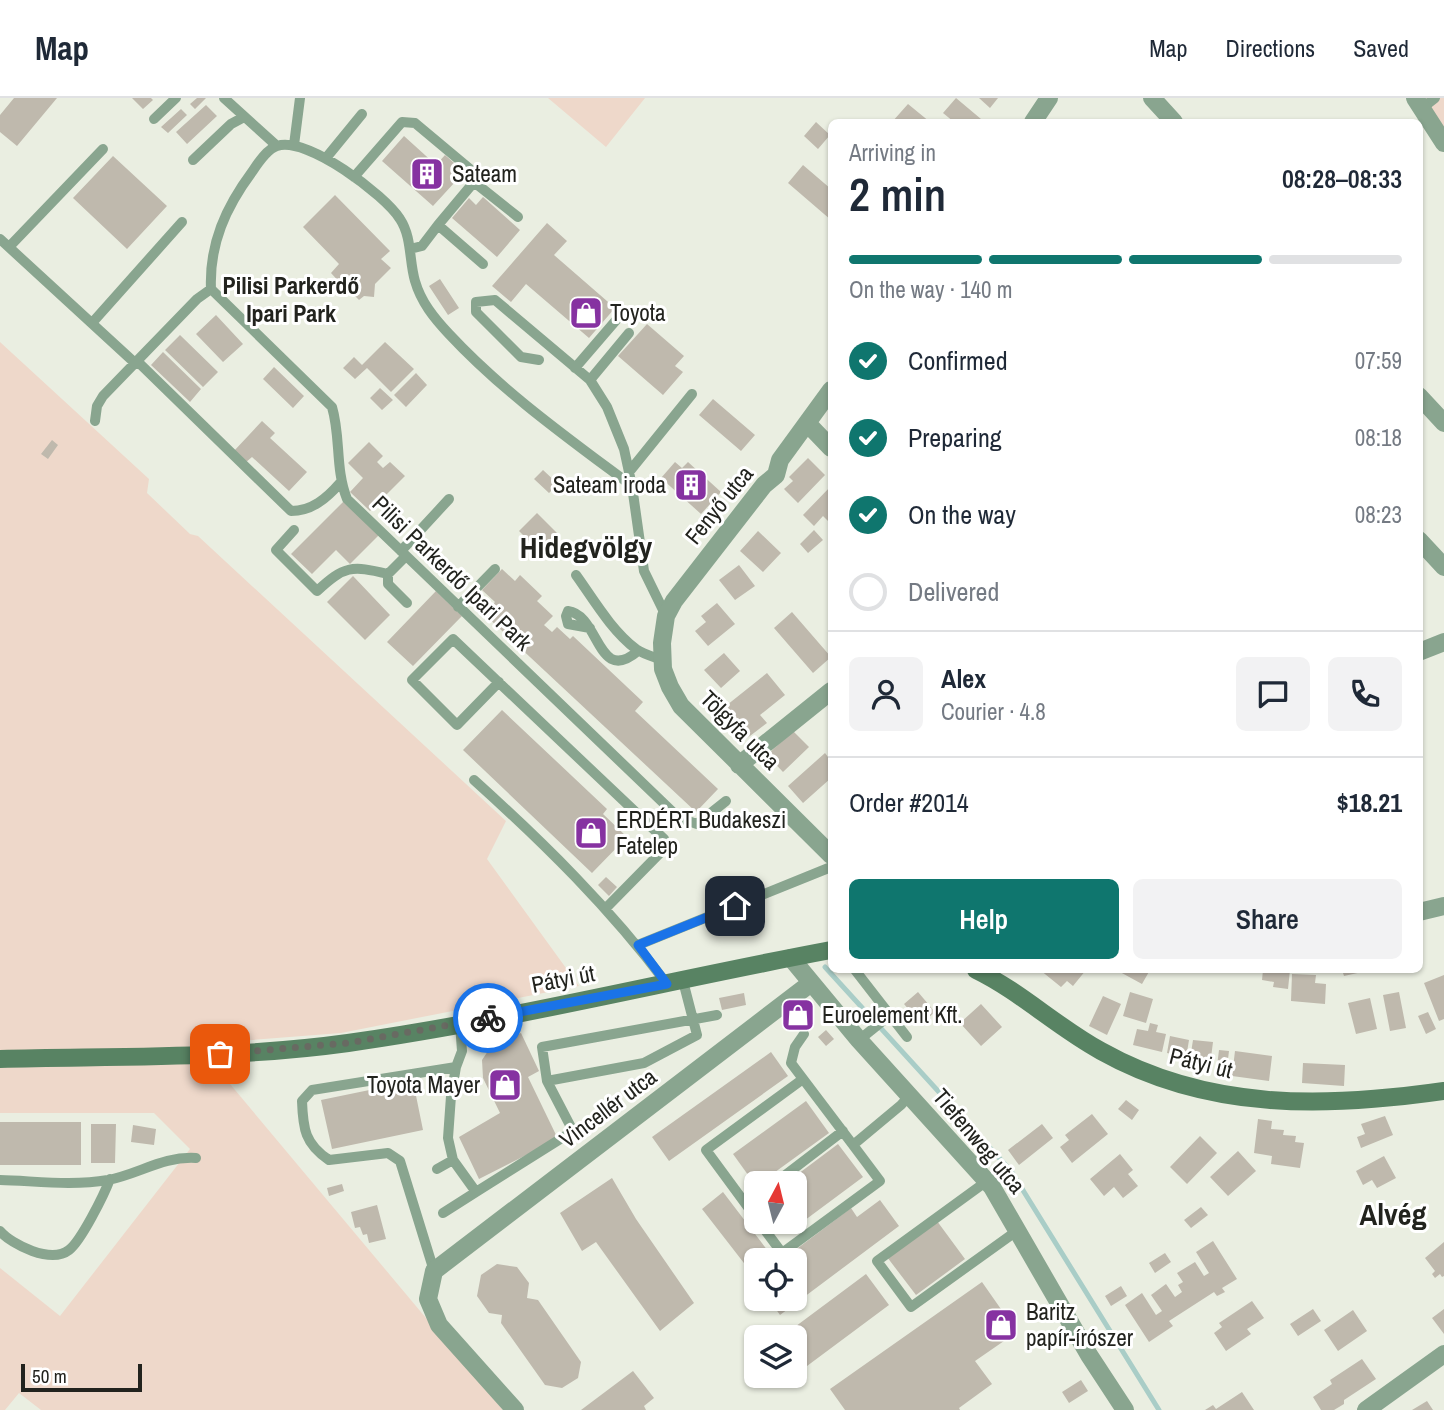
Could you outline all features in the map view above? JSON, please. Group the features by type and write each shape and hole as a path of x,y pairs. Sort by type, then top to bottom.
{"main road":[{"name":"Pátyi út","path":"0,1059 220,1054 348,1043 460,1024 828,951"},
{"name":"Pátyi út","path":"982,973 1004,985 1100,1051 1149,1074 1226,1097 1291,1102 1398,1098 1444,1091"}],"street":[{"path":"1038,119 1049,98"},
{"path":"1152,98 1171,119"},
{"path":"1424,102 1444,143"},
{"name":"Fenyő utca","path":"666,616 674,601 764,485 776,475 780,460 828,394"},
{"path":"1423,400 1444,424"},
{"path":"807,422 828,445"},
{"path":"1423,544 1444,567"},
{"name":"Tölgyfa utca","path":"666,616 662,660 666,680 681,706 828,852"},
{"path":"1423,650 1444,642"},
{"path":"739,765 828,693"},
{"path":"1423,911 1444,906"},
{"name":"Tiefenweg utca","path":"790,958 859,1040 987,1181 1089,1355 1125,1410"},
{"name":"Vincellér utca","path":"434,1271 811,983"},
{"path":"434,1271 428,1299 439,1325 515,1410"},
{"path":"1366,1410 1444,1354"}],"lane":[{"path":"153,119 176,98"},
{"path":"224,98 277,146"},
{"path":"293,145 300,98"},
{"path":"326,158 362,114"},
{"path":"192,160 232,124 244,117"},
{"path":"354,177 402,122 415,122 470,169"},
{"path":"0,239 136,362 291,510 304,511 329,495 340,483 337,422 332,407 211,289 210,268 215,238 232,201 262,157 277,146 293,145 326,158 354,177 400,219 410,250 415,281 435,319 509,393 632,486"},
{"path":"9,247 103,149"},
{"path":"410,250 422,246 474,181 518,217"},
{"path":"92,323 182,222"},
{"path":"438,225 483,264"},
{"path":"95,421 97,406 103,396 197,299 211,289"},
{"path":"539,360 521,357 476,312 475,302 495,300 590,380 607,407 624,449 644,571 666,616"},
{"path":"575,368 618,318"},
{"path":"590,380 629,333"},
{"path":"629,472 692,394"},
{"name":"Pilisi Parkerdő Ipari Park","path":"340,483 346,499 679,818 697,824 726,801"},
{"path":"407,603 388,584 388,574 449,499"},
{"path":"294,530 276,550 317,591 337,573 354,568 388,574"},
{"path":"458,607 495,569"},
{"path":"576,575 603,614 638,651 662,660"},
{"path":"590,628 607,657 617,662 628,659 638,651"},
{"path":"499,682 457,725 412,681 453,639 499,682 664,839 662,851 606,908"},
{"path":"474,780 556,855 675,982 697,1035 644,1063 547,1081"},
{"path":"638,945 828,868"},
{"path":"857,973 907,1037"},
{"path":"443,1213 573,1131 547,1081 542,1047 717,1014"},
{"path":"859,1040 890,1015"},
{"path":"460,1024 462,1051 451,1096 448,1139 453,1160 476,1192"},
{"path":"768,1234 782,1253 880,1181 791,1063 795,1047 804,1034"},
{"path":"434,1271 400,1161 388,1153 329,1160 314,1149 303,1119 302,1101 312,1090 456,1067"},
{"path":"744,1202 706,1150 803,1079"},
{"path":"853,1145 909,1096"},
{"path":"791,1171 843,1131"},
{"path":"0,1180 71,1184 110,1180 166,1160 196,1158"},
{"path":"438,1168 453,1160"},
{"path":"0,1231 8,1240 30,1251 56,1254 69,1251 101,1201 110,1180"},
{"path":"987,1181 877,1261 911,1307 1018,1230"}],"shaded area":[{"path":"548,98 645,98 606,147"},
{"path":"1420,98 1444,98 1444,129"},
{"path":"0,342 149,479 147,493 190,534 198,536 506,821 487,859 579,986 341,1033 226,1042 225,1078 503,1410 41,1410 19,1393 5,1410 0,1410 0,1268 60,1316 190,1149 154,1113 0,1113"}],"building":[{"path":"14,98 57,98 17,146 0,132 0,115"},
{"path":"132,98 151,98 153,100 143,109"},
{"path":"197,98 206,98 195,109 190,104"},
{"path":"956,98 981,119 950,119 943,113"},
{"path":"979,98 998,98 990,108"},
{"path":"908,104 926,119 895,119"},
{"path":"206,105 217,116 187,144 176,132"},
{"path":"181,109 187,115 168,133 161,127"},
{"path":"816,122 828,133 828,137 818,149 804,136"},
{"name":"Sateam","path":"404,136 436,165 445,155 461,169 452,179 455,182 433,206 382,161"},
{"path":"113,156 167,206 127,249 73,198"},
{"path":"803,165 828,186 828,217 788,183"},
{"path":"335,195 390,251 381,259 391,268 375,284 374,297 364,296 359,300 355,296 342,295 342,285 331,273 339,264 303,227"},
{"path":"483,197 520,230 497,257 452,218 469,198 476,205"},
{"path":"547,223 567,241 554,255 615,308 589,338 526,284 511,302 492,286"},
{"path":"440,279 459,308 448,315 429,286"},
{"path":"216,315 243,344 223,362 196,334"},
{"path":"647,324 684,356 675,366 683,372 663,395 618,356"},
{"path":"180,335 218,372 203,387 165,350"},
{"path":"385,342 414,369 391,392 367,368 355,379 343,368 354,357 362,365"},
{"path":"163,352 201,389 190,402 151,365"},
{"path":"274,367 304,396 293,408 263,379"},
{"path":"416,373 427,385 406,407 394,395"},
{"path":"380,388 393,400 382,410 370,398"},
{"path":"713,399 755,435 741,451 699,415"},
{"path":"262,421 275,433 270,438 307,472 289,491 252,457 245,463 233,452"},
{"path":"52,440 58,445 48,459 41,454"},
{"path":"369,442 383,456 377,462 383,468 390,462 405,476 370,511 350,492 363,478 348,463"},
{"path":"808,458 825,475 798,503 784,489 793,481 789,477"},
{"name":"Sateam iroda","path":"675,462 682,468 688,462 721,492 701,514 661,478"},
{"path":"543,470 558,484 549,493 534,479"},
{"path":"828,489 828,521 823,516 814,526 803,515"},
{"path":"344,501 379,535 350,564 336,550 312,574 291,554"},
{"path":"537,513 558,534 540,552 519,531"},
{"path":"814,530 823,540 808,553 800,544"},
{"path":"758,531 781,553 763,572 740,551"},
{"path":"739,565 755,586 735,600 719,580"},
{"path":"502,569 515,581 520,575 542,596 537,601 553,616 544,625 552,632 557,627 570,639 573,636 643,702 635,711 718,789 696,812 484,614 495,602 482,590"},
{"path":"353,576 390,615 365,640 327,602"},
{"path":"436,591 462,616 413,666 387,642"},
{"path":"717,603 735,624 708,646 695,631 706,622 701,616"},
{"path":"792,612 828,654 828,660 813,673 774,628"},
{"path":"724,653 740,671 721,688 704,670"},
{"path":"767,673 785,695 760,715 767,723 746,739 722,709"},
{"path":"502,710 607,809 603,814 627,837 592,873 463,750"},
{"path":"793,731 809,747 783,772 767,755"},
{"path":"825,753 828,757 828,781 803,803 788,786"},
{"path":"606,877 617,887 609,896 598,885"},
{"path":"1044,973 1084,973 1073,986 1067,981 1061,987"},
{"path":"1122,973 1148,973 1142,984"},
{"path":"1263,973 1290,973 1288,989 1273,987 1274,982 1262,980"},
{"path":"1292,974 1316,975 1315,983 1326,984 1325,1004 1291,1001"},
{"path":"1444,975 1444,1019 1439,1021 1424,983"},
{"path":"918,992 935,1012 921,1024 904,1004"},
{"path":"1130,992 1153,999 1146,1023 1123,1016"},
{"path":"1399,992 1406,1028 1390,1031 1383,995"},
{"path":"744,993 746,1005 722,1010 719,998"},
{"path":"1103,996 1121,1004 1107,1035 1089,1026"},
{"path":"1370,998 1377,1029 1356,1034 1348,1003"},
{"path":"981,1004 1002,1027 981,1046 960,1023"},
{"name":"Euroelement Kft.","path":"798,1010 808,1021 796,1031 786,1020"},
{"path":"1428,1012 1436,1029 1426,1034 1418,1016"},
{"path":"1150,1023 1158,1025 1156,1032 1166,1034 1162,1052 1133,1045 1137,1029 1148,1031"},
{"path":"826,1030 834,1039 826,1046 818,1037"},
{"path":"521,1033 539,1071 528,1077 558,1139 479,1179 459,1137 500,1113 483,1078 482,1060 494,1042"},
{"path":"1170,1036 1189,1040 1186,1058 1179,1057 1178,1061 1172,1059 1172,1054 1167,1053"},
{"path":"1193,1040 1213,1042 1209,1073 1195,1071 1197,1059 1190,1059"},
{"path":"1219,1050 1229,1051 1227,1067 1217,1066"},
{"path":"1235,1051 1272,1056 1269,1081 1232,1076"},
{"path":"771,1052 788,1076 669,1161 652,1137"},
{"path":"1303,1063 1345,1065 1344,1086 1302,1083"},
{"path":"413,1081 423,1130 332,1149 321,1100"},
{"path":"1126,1100 1139,1110 1132,1120 1118,1109"},
{"path":"806,1101 829,1133 777,1171 745,1171 733,1154"},
{"path":"1092,1114 1108,1134 1072,1163 1060,1147 1069,1140 1065,1135"},
{"path":"1385,1116 1393,1135 1361,1148 1357,1137 1365,1134 1361,1124"},
{"path":"1258,1119 1272,1121 1271,1129 1284,1130 1283,1135 1296,1136 1295,1142 1304,1143 1300,1168 1271,1164 1272,1156 1254,1153"},
{"path":"0,1122 81,1122 81,1165 0,1165"},
{"path":"91,1124 116,1124 115,1163 91,1163"},
{"path":"1042,1124 1053,1138 1019,1165 1008,1150"},
{"path":"133,1125 156,1129 154,1145 131,1142"},
{"path":"1200,1136 1217,1153 1187,1184 1170,1167"},
{"path":"838,1144 863,1177 807,1219 807,1171 802,1171"},
{"path":"1238,1151 1256,1171 1228,1196 1210,1177"},
{"path":"1120,1154 1133,1170 1128,1174 1138,1186 1123,1198 1114,1187 1104,1196 1090,1179"},
{"path":"1384,1156 1396,1178 1377,1188 1372,1180 1363,1185 1356,1171"},
{"path":"612,1178 636,1219 694,1303 660,1331 596,1242 582,1251 560,1213"},
{"path":"342,1184 344,1191 329,1196 327,1188"},
{"path":"723,1192 744,1220 744,1234 755,1234 766,1248 744,1248 744,1263 702,1209"},
{"path":"880,1200 899,1226 807,1295 807,1248 798,1248 851,1208 857,1217"},
{"path":"377,1205 386,1239 369,1243 367,1234 363,1235 360,1227 355,1228 351,1212"},
{"path":"1201,1207 1208,1215 1191,1228 1184,1220"},
{"path":"937,1221 965,1259 916,1295 887,1257"},
{"path":"1213,1241 1237,1279 1222,1288 1225,1292 1217,1296 1214,1292 1169,1321 1173,1326 1149,1342 1125,1305 1142,1293 1156,1315 1162,1311 1151,1295 1166,1284 1175,1297 1182,1292 1178,1285 1183,1282 1177,1273 1195,1262 1204,1276 1209,1273 1196,1252"},
{"path":"1444,1242 1444,1276 1440,1274 1435,1278 1432,1274 1435,1271 1425,1258"},
{"path":"1165,1253 1171,1262 1155,1273 1149,1263"},
{"path":"497,1264 517,1267 529,1283 527,1298 538,1300 581,1362 578,1378 562,1388 545,1385 501,1323 502,1315 489,1313 477,1296 481,1275"},
{"path":"866,1274 889,1305 807,1366 807,1325 797,1325"},
{"path":"982,1282 1017,1332 975,1361 992,1384 959,1408 960,1410 845,1410 830,1389"},
{"path":"1121,1286 1127,1296 1111,1306 1105,1296"},
{"path":"1252,1301 1264,1318 1247,1329 1251,1334 1226,1351 1214,1333 1222,1327 1219,1323"},
{"path":"1313,1309 1321,1321 1298,1336 1290,1324"},
{"path":"1444,1309 1444,1334 1432,1318"},
{"path":"1353,1310 1367,1331 1338,1351 1324,1330"},
{"path":"1362,1359 1376,1379 1344,1400 1344,1404 1334,1410 1321,1410 1313,1397 1332,1384 1330,1380"},
{"path":"633,1371 654,1398 644,1406 646,1410 581,1410"},
{"path":"1081,1380 1088,1391 1069,1403 1062,1392"},
{"path":"1242,1392 1254,1410 1205,1410 1213,1405 1216,1409"},
{"path":"1427,1401 1433,1410 1412,1410"}],"waterway":[{"path":"825,967 828,970"},
{"path":"830,973 1011,1171 1159,1410"}],"way so far":[{"path":"220,1054 348,1043 488,1018"}],"place":[{"name":"Sateam","path":"427,174"},
{"name":"Toyota","path":"586,313"},
{"name":"Sateam iroda","path":"691,485"},
{"name":"ERDÉRT Budakeszi Fatelep","path":"591,833"},
{"name":"Euroelement Kft.","path":"798,1015"},
{"name":"Toyota Mayer","path":"505,1085"},
{"name":"Baritz papír-írószer","path":"1001,1325"}],"district":[{"name":"Pilisi Parkerdő Ipari Park","path":"291,300"},
{"name":"Hidegvölgy","path":"586,548"},
{"name":"Alvég","path":"1393,1215"}],"route":[{"path":"488,1018 667,984 638,945 735,906"}]}
